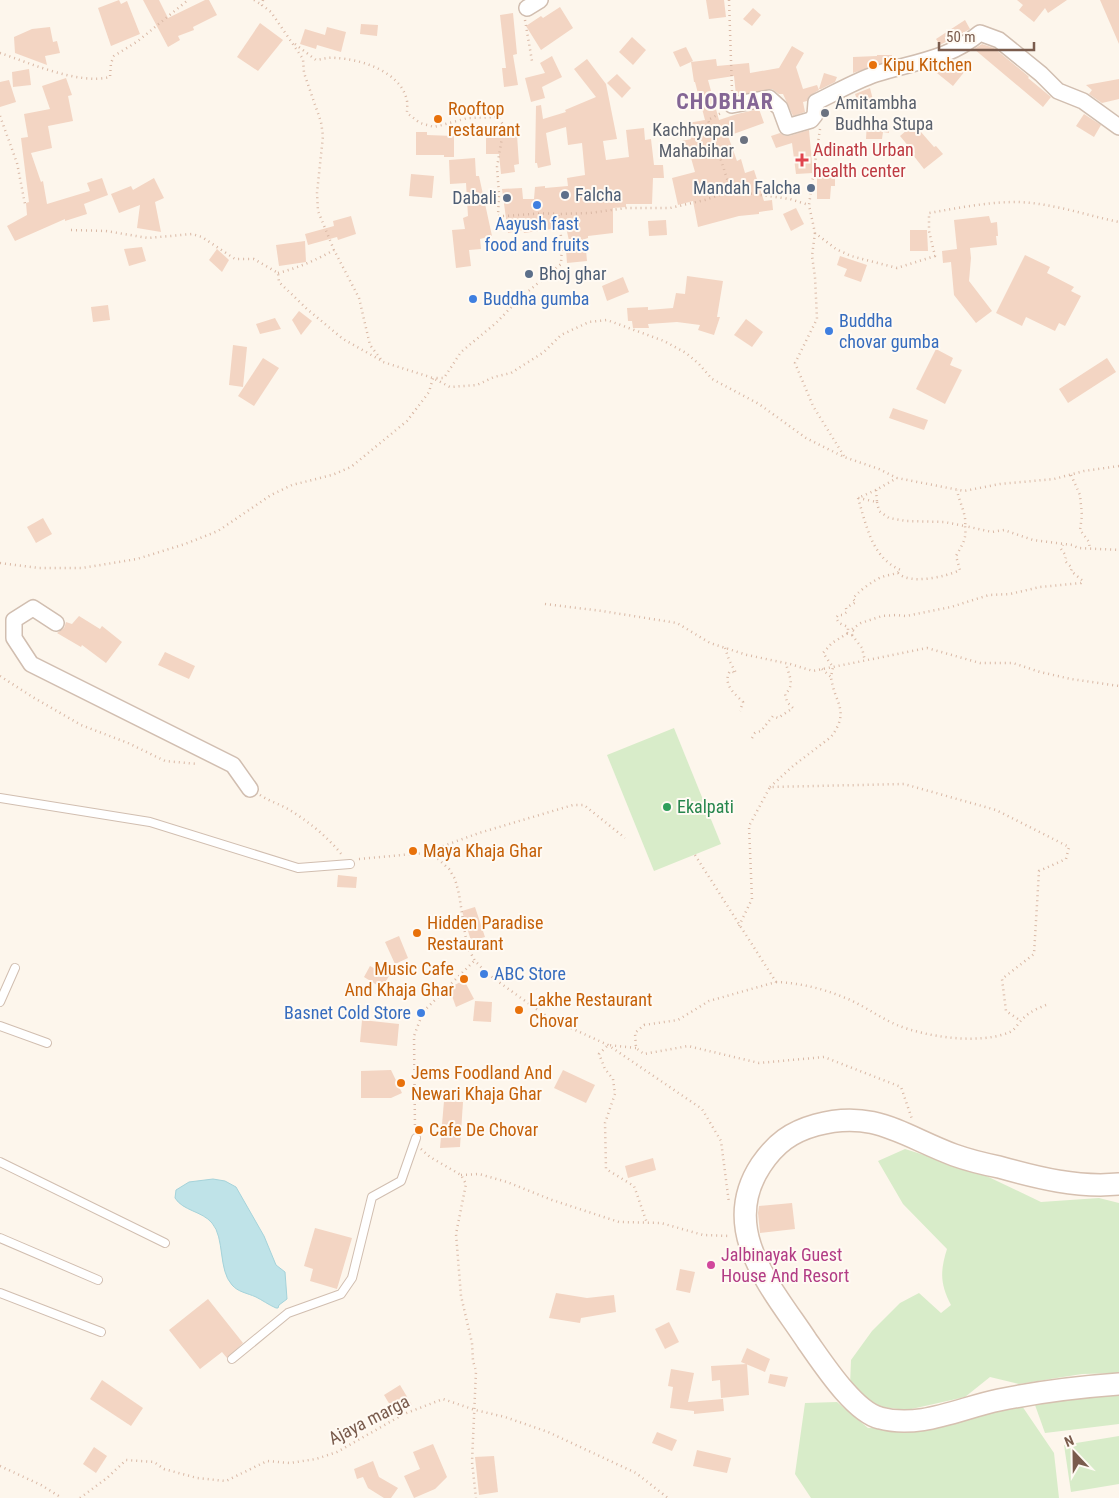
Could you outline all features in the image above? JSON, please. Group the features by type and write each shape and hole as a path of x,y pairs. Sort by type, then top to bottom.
{"main road":[{"path":"1119,1184 1104,1185 1048,1180 954,1155 883,1125 840,1120 814,1126 790,1135 771,1150 749,1188 744,1212 748,1238 761,1272 817,1355 842,1388 863,1409 877,1418 911,1422 998,1400 1071,1388 1119,1384"}],"street":[{"path":"732,105 769,98 780,108 787,127 811,120 815,115 816,102 874,75 948,53 980,33 999,40 1058,91 1083,101 1119,127"},
{"path":"56,623 33,608 14,620 14,638 31,664 233,765 250,789"}],"lane":[{"path":"0,798 150,822 298,868 350,864"},
{"path":"0,1002 15,968"},
{"path":"0,1026 48,1043"},
{"path":"232,1358 288,1313 341,1294 352,1278 372,1197 401,1181 416,1138"},
{"path":"0,1162 165,1243"},
{"path":"0,1238 98,1280"},
{"path":"0,1293 101,1332"}],"path":[{"path":"0,53 54,72 99,80 110,77 111,63 114,56 138,41 188,0"},
{"path":"254,0 271,12 303,59 304,74 321,122 323,136 317,193 318,211 334,250 359,298 370,345 383,362"},
{"path":"262,5 263,0"},
{"path":"729,0 732,105 708,120 731,191"},
{"path":"532,61 524,24 533,4"},
{"path":"288,38 316,60 335,58 355,60 371,65 388,74 398,84 406,98 407,113 420,123 434,127 468,118 498,117 504,126 496,167 499,194 498,216 547,212 558,214 590,213 626,208 670,208 705,200 731,191 790,199 809,205"},
{"path":"815,115 820,123 821,134 809,205 815,233 812,256 816,276 818,319 796,363 814,406 844,457"},
{"path":"0,116 16,163 25,204"},
{"path":"815,233 836,250 851,256 897,268 935,256 929,230 929,214 982,204 1018,202 1119,222"},
{"path":"433,378 444,378 462,352 496,323 519,299 561,264 562,244 558,214"},
{"path":"71,230 106,231 148,238 192,234 202,236 235,259 254,259 278,273 292,270 334,250"},
{"path":"278,273 279,282 307,309 343,339 383,362 433,378 450,386 477,385 511,372 544,352 561,334 589,322 607,320 664,341 692,359 712,379 759,404 806,438 844,457 879,468 897,478 964,490 1000,484 1054,479 1119,466"},
{"path":"0,563 39,568 82,568 137,558 185,544 218,531 271,495 292,485 332,475 351,467 407,421 429,392 433,378"},
{"path":"1070,475 1080,495 1082,516 1080,530 1089,542 1090,549"},
{"path":"858,498 897,478"},
{"path":"898,574 902,578 916,579 947,576 960,570 956,556 963,545 966,535 966,519 957,489"},
{"path":"876,490 879,511 889,518 906,521 944,522 992,532 1004,530 1033,540 1090,549 1119,550"},
{"path":"858,498 877,502"},
{"path":"858,498 872,545 892,566 901,570 898,574"},
{"path":"852,629 861,623 882,616 906,616 948,608 988,595 1010,594 1040,587 1081,583 1083,581 1071,571 1072,568 1065,561 1064,558 1066,556 1061,549 1063,545"},
{"path":"852,629 839,623 836,618 838,615 847,612 848,606 856,602 853,600 855,595 879,578 898,574"},
{"path":"545,604 677,623 710,643 747,655 813,671 927,648 980,663 1013,663 1071,680 1119,686"},
{"path":"739,926 752,900 748,826 770,788 831,736 841,720 840,704 834,692 831,677 833,667 823,653 826,648 848,632 848,627"},
{"path":"852,629 854,631 852,635"},
{"path":"847,633 852,635 862,648 866,661"},
{"path":"725,648 736,673 730,671 727,676 730,689 743,702 740,711"},
{"path":"752,738 773,716 778,718 793,708 787,702 785,694 791,687 791,679 786,663"},
{"path":"822,669 831,677"},
{"path":"0,676 81,725 128,743 165,761 203,765"},
{"path":"770,788 904,784 996,810 1069,847 1066,859 1039,871 1034,954 1002,979 1006,1011 1021,1021"},
{"path":"250,789 300,817 336,847 350,864 361,858 424,853 479,833 573,805 584,805 625,838"},
{"path":"424,853 438,859 449,869 455,880 467,946 475,961 489,975 549,1018 608,1045 702,1109 721,1141 729,1208"},
{"path":"695,855 776,982"},
{"path":"475,961 422,1012 414,1036 416,1138 426,1154 461,1175 466,1184 456,1234 461,1296 476,1371 472,1462 476,1498"},
{"path":"636,1048 634,1033 644,1025 678,1020 709,1001 776,982 801,984 824,990 844,997 896,1024 912,1030 962,1040 1011,1032 1026,1015 1046,1005"},
{"path":"608,1045 636,1048 644,1054 688,1046 759,1063 824,1057 901,1087 918,1139"},
{"path":"608,1045 599,1054 605,1069 613,1079 615,1094 605,1123 606,1169 634,1186 648,1223"},
{"path":"461,1175 479,1174 507,1182 552,1200 619,1222 661,1223 703,1235 748,1238"},
{"name":"Ajaya marga","path":"80,1498 107,1478 126,1460 154,1462 164,1469 197,1478 226,1482 267,1461 290,1463 316,1459 337,1452 404,1414 443,1398 475,1410 505,1417 540,1429 588,1449 636,1473 668,1498"},
{"path":"0,1466 41,1485 62,1498"}],"green space":[{"name":"Ekalpati","path":"674,728 721,844 654,871 607,755"},
{"path":"905,1149 978,1172 1041,1202 1099,1198 1119,1203 1119,1373 1082,1374 1019,1384 990,1377 965,1397 907,1410 873,1406 850,1386 851,1360 872,1331 900,1303 919,1293 941,1313 951,1305 942,1277 947,1249 903,1204 878,1161"},
{"path":"1119,1390 1119,1424 1045,1433 1035,1405 1082,1394"},
{"path":"837,1402 868,1428 930,1429 1020,1403 1054,1453 1059,1498 811,1498 795,1474 805,1403"},
{"path":"1119,1436 1119,1484 1071,1492 1064,1445"}],"water":[{"path":"213,1179 225,1181 236,1187 264,1236 276,1265 285,1272 287,1299 278,1308 240,1291 232,1285 225,1271 216,1229 208,1219 183,1206 175,1198 176,1190 189,1182"}],"building":[{"path":"119,0 121,4 127,1 140,34 111,46 98,8"},
{"path":"143,0 159,0 168,18 205,0 209,0 217,15 193,27 194,30 178,36 180,40 168,47"},
{"path":"706,0 724,0 726,17 709,19"},
{"path":"1017,0 1067,0 1048,13 1045,8 1034,22 1019,10 1023,5"},
{"path":"1100,0 1119,0 1119,44"},
{"path":"560,7 573,28 541,50 526,26"},
{"path":"753,8 761,15 752,26 743,19"},
{"path":"513,13 517,54 513,55 518,85 504,87 502,68 506,68 500,15"},
{"path":"965,20 970,29 940,45 936,39"},
{"path":"260,23 283,40 258,71 237,57"},
{"path":"361,24 378,25 377,36 360,34"},
{"path":"50,27 53,42 57,41 60,53 45,56 47,65 15,53 14,37 32,29"},
{"path":"327,27 346,32 341,52 317,45 316,49 300,44 305,29 325,35"},
{"path":"632,37 646,50 633,65 619,52"},
{"path":"982,44 994,48 1051,97 1043,107 974,49"},
{"path":"792,46 804,53 796,67 803,89 817,85 819,90 809,96 807,101 803,102 805,112 793,116 783,94 779,94 772,89 736,95 734,76 708,80 719,120 759,109 764,123 728,136 737,161 741,159 745,173 754,170 764,201 772,200 773,210 759,212 759,214 739,216 698,227 693,201 678,205 672,178 695,172 689,151 685,152 682,141 691,139 688,123 705,120 694,82 691,62 716,59 717,66 749,63 750,73 779,68"},
{"path":"686,47 693,61 680,67 673,52"},
{"path":"892,55 892,60 853,73 853,57"},
{"path":"552,56 562,77 542,87 545,98 531,102 525,78 545,73 540,63"},
{"path":"587,59 606,84 617,139 603,141 606,160 629,157 626,130 644,128 645,140 651,139 654,165 663,165 664,178 653,178 652,204 626,204 626,207 613,208 613,233 588,236 585,239 587,261 567,263 566,250 571,250 566,227 524,233 523,230 508,233 502,189 522,188 523,199 534,199 535,187 568,186 567,178 585,175 582,143 568,145 566,127 546,133 551,165 538,168 537,163 535,163 536,106 541,105 543,119 566,112 565,110 596,97 574,69"},
{"path":"951,61 965,71 953,86 932,69"},
{"path":"29,69 31,85 13,87 12,72"},
{"path":"824,73 837,77 835,82 819,89"},
{"path":"617,74 631,88 622,98 607,83"},
{"path":"66,78 72,95 68,96 73,121 48,126 52,148 31,153 41,182 43,181 47,204 90,191 87,183 102,178 108,195 84,204 87,214 65,221 65,219 15,241 7,226 27,215 26,203 29,202 21,138 28,137 24,114 50,109 42,86"},
{"path":"1119,79 1119,99 1102,103 1089,94 1092,90 1086,85"},
{"path":"9,80 16,102 0,107 0,82"},
{"path":"870,88 874,104 861,110 855,94"},
{"path":"1084,114 1101,125 1094,137 1076,126"},
{"path":"867,120 889,120 889,133 883,132 882,139 866,139"},
{"path":"914,124 934,147 936,146 943,154 924,169 913,155 915,154 900,136"},
{"path":"809,130 813,173 796,174 792,143 776,148 771,136 780,133 789,136"},
{"path":"416,132 427,132 427,135 454,136 454,157 416,155"},
{"path":"517,135 519,164 514,165 515,172 501,174 499,154 486,154 486,138 505,138 505,136"},
{"path":"475,158 476,176 479,176 492,236 480,239 481,249 469,250 471,266 456,268 452,230 465,229 463,218 468,216 466,183 450,184 449,160"},
{"path":"817,171 835,172 835,186 831,186 830,199 817,199"},
{"path":"411,174 434,176 432,198 409,196"},
{"path":"154,178 164,198 155,202 161,232 137,228 140,205 119,213 111,194 131,186 133,190"},
{"path":"796,208 804,224 791,231 783,214"},
{"path":"351,216 356,234 338,240 337,237 308,245 305,234 334,226 333,221"},
{"path":"989,216 991,223 997,222 997,245 970,248 969,281 992,311 976,323 954,295 951,262 943,263 942,251 957,249 954,220"},
{"path":"666,220 667,235 649,236 648,221"},
{"path":"910,230 927,230 928,251 910,251"},
{"path":"305,241 306,262 279,266 276,245"},
{"path":"142,247 146,261 129,266 124,249"},
{"path":"217,249 229,260 222,272 209,260"},
{"path":"1025,255 1050,267 1047,273 1074,287 1071,291 1081,296 1065,326 1059,323 1055,331 1026,317 1022,326 996,313"},
{"path":"840,256 867,265 861,282 844,276 847,269 837,265"},
{"path":"687,276 723,281 717,317 720,317 714,335 698,330 700,325 677,322 648,324 649,328 633,328 632,321 628,321 627,308 648,307 648,310 673,308 676,293 685,294"},
{"path":"623,277 629,292 607,301 602,286"},
{"path":"108,305 110,320 93,322 91,307"},
{"path":"299,311 312,321 301,335 292,320"},
{"path":"275,318 281,329 260,334 256,324"},
{"path":"746,319 763,332 752,347 734,335"},
{"path":"233,345 247,347 243,387 229,385"},
{"path":"936,349 953,358 950,365 962,370 945,404 916,389"},
{"path":"263,358 279,368 254,406 238,396"},
{"path":"1107,358 1116,372 1068,403 1059,389"},
{"path":"893,408 928,420 924,430 889,418"},
{"path":"43,518 52,534 36,543 27,527"},
{"path":"79,616 100,629 102,626 122,642 106,663 82,645 81,647 57,633 64,628 66,622 72,624"},
{"path":"165,652 195,666 189,679 158,665"},
{"path":"338,875 357,877 356,888 337,887"},
{"path":"475,907 485,937 471,941 462,911"},
{"path":"399,936 408,958 395,964 385,942"},
{"path":"370,966 389,976 382,988 364,977"},
{"path":"464,980 474,999 456,1007 449,988"},
{"path":"475,1001 492,1002 491,1022 473,1021"},
{"path":"362,1020 399,1024 397,1046 360,1042"},
{"path":"391,1070 402,1093 391,1098 361,1098 361,1071"},
{"path":"563,1070 595,1085 586,1103 554,1088"},
{"path":"444,1101 463,1102 460,1147 440,1148"},
{"path":"653,1158 656,1170 628,1178 625,1166"},
{"path":"792,1203 795,1229 760,1233 759,1206"},
{"path":"315,1228 352,1238 337,1289 310,1281 313,1269 304,1266"},
{"path":"680,1269 695,1272 690,1293 676,1290"},
{"path":"556,1293 587,1298 614,1295 616,1312 581,1318 580,1323 549,1318"},
{"path":"208,1299 243,1343 227,1358 222,1352 200,1369 169,1330"},
{"path":"669,1322 679,1342 665,1349 655,1329"},
{"path":"747,1348 770,1359 765,1372 741,1362"},
{"path":"747,1364 749,1395 721,1398 720,1380 712,1381 711,1366"},
{"path":"671,1369 694,1373 688,1402 723,1399 724,1411 694,1414 694,1411 670,1408 673,1387 668,1386"},
{"path":"770,1374 788,1377 785,1387 768,1383"},
{"path":"102,1380 143,1408 131,1426 90,1399"},
{"path":"400,1385 412,1405 396,1415 384,1395"},
{"path":"657,1432 677,1440 672,1451 652,1443"},
{"path":"433,1444 447,1477 435,1489 414,1498 404,1476 420,1469 413,1452"},
{"path":"94,1447 107,1456 96,1473 83,1464"},
{"path":"697,1450 731,1458 727,1473 693,1466"},
{"path":"494,1456 498,1492 479,1495 475,1457"},
{"path":"373,1461 379,1477 398,1488 391,1498 384,1498 368,1488 363,1477 357,1479 354,1469"}],"place":[{"name":"Kipu Kitchen","path":"873,65"},
{"name":"Amitambha Budhha Stupa","path":"825,113"},
{"name":"Rooftop restaurant","path":"438,119"},
{"name":"Kachhyapal Mahabihar","path":"744,140"},
{"name":"Adinath Urban health center","path":"802,160"},
{"name":"Mandah Falcha","path":"811,188"},
{"name":"Falcha","path":"565,195"},
{"name":"Dabali","path":"507,198"},
{"name":"Aayush fast food and fruits","path":"537,205"},
{"name":"Bhoj ghar","path":"529,274"},
{"name":"Buddha gumba","path":"473,299"},
{"name":"Buddha chovar gumba","path":"829,331"},
{"name":"Ekalpati","path":"667,807"},
{"name":"Maya Khaja Ghar","path":"413,851"},
{"name":"Hidden Paradise Restaurant","path":"417,933"},
{"name":"ABC Store","path":"484,974"},
{"name":"Music Cafe And Khaja Ghar","path":"464,979"},
{"name":"Lakhe Restaurant Chovar","path":"519,1010"},
{"name":"Basnet Cold Store","path":"421,1013"},
{"name":"Jems Foodland And Newari Khaja Ghar","path":"401,1083"},
{"name":"Cafe De Chovar","path":"419,1130"},
{"name":"Jalbinayak Guest House And Resort","path":"711,1265"}],"district":[{"name":"CHOBHAR","path":"725,101"}]}
